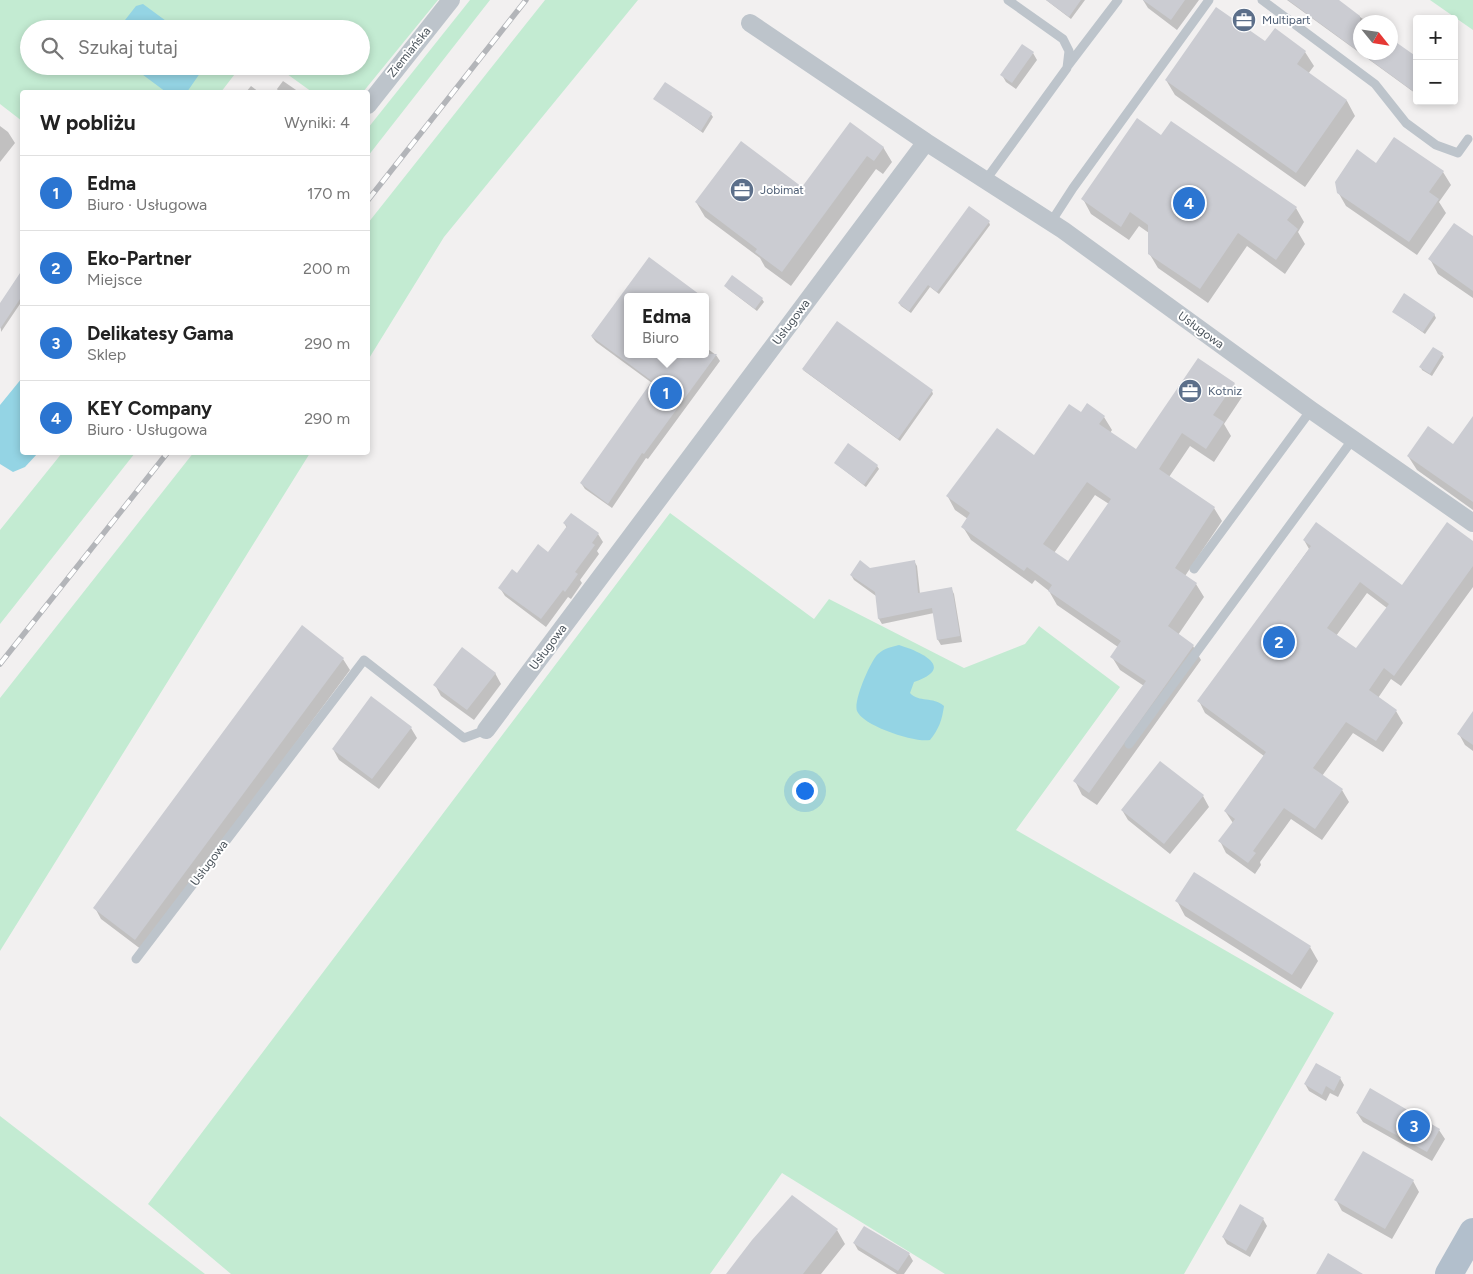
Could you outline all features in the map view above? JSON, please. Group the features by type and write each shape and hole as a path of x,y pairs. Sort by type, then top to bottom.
{"main road":[{"path":"1449,1274 1473,1232"},
{"path":"1468,1274 1473,1266"}],"street":[{"name":"Ziemiańska","path":"370,102 451,0"},
{"name":"Usługowa","path":"750,23 926,142 1051,222 1311,410 1473,523"},
{"name":"Usługowa","path":"486,730 926,142"}],"lane":[{"path":"1008,0 1063,39 1069,51 1067,68"},
{"path":"985,181 1118,0"},
{"path":"1051,222 1073,188 1209,0"},
{"path":"1262,0 1375,84 1406,123 1436,145 1458,153 1468,139"},
{"path":"1194,568 1311,410"},
{"path":"1129,744 1353,439"},
{"name":"Usługowa","path":"136,959 364,660 464,738 486,730"}],"green space":[{"path":"0,0 438,0 365,90 309,90 288,75 370,75 370,20 20,20 20,75 234,75 223,90 20,90 20,119 0,104"},
{"path":"470,0 490,0 370,153 370,125"},
{"path":"545,0 638,0 444,237 370,357 370,220"},
{"path":"1430,0 1473,0 1473,30 1458,20 1458,15 1452,15"},
{"path":"60,455 133,455 0,624 0,530"},
{"path":"192,455 309,455 0,951 0,698"},
{"path":"670,513 814,619 829,599 964,668 1025,644 1039,626 1120,687 1016,830 1334,1013 1184,1274 945,1274 782,1173 710,1274 231,1274 148,1204"},
{"path":"0,1116 205,1274 0,1274"}],"water":[{"path":"143,4 165,20 125,20 136,6"},
{"path":"143,75 199,75 188,90 163,90"},
{"path":"20,380 20,455 36,455 25,467 13,472 0,464 0,405"},
{"path":"899,645 925,656 934,666 933,671 926,677 914,682 910,693 918,698 935,701 944,706 940,724 930,740 913,739 879,728 861,717 857,711 856,706 860,690 875,658 883,650"}],"building":[{"path":"1046,0 1081,0 1069,17"},
{"path":"1143,0 1185,0 1171,20"},
{"path":"1288,0 1339,0 1359,15 1353,15 1353,47"},
{"path":"1216,7 1265,41 1275,28 1306,51 1297,64 1347,100 1296,173 1165,80"},
{"path":"1022,44 1034,52 1012,83 1000,75"},
{"path":"1398,44 1413,54 1413,91 1370,60 1398,60"},
{"path":"665,82 712,113 701,131 653,99"},
{"path":"1137,118 1161,135 1171,121 1297,207 1287,220 1298,229 1276,260 1238,233 1200,289 1148,254 1148,225 1130,212 1121,227 1081,199"},
{"path":"850,122 884,147 874,161 867,156 782,272 755,252 757,249 695,202 741,141 802,187"},
{"path":"1394,137 1444,171 1429,192 1439,199 1409,242 1337,193 1335,182 1357,149 1376,163"},
{"path":"969,206 990,221 937,292 928,285 909,311 898,303"},
{"path":"1454,223 1473,236 1473,291 1428,259"},
{"path":"649,257 698,293 624,293 624,358 709,358 709,354 717,354 644,454 642,453 608,504 580,483 652,381 591,336"},
{"path":"20,273 20,299 0,329 0,303"},
{"path":"732,275 763,298 755,309 724,286"},
{"path":"1404,293 1435,314 1423,332 1392,312"},
{"path":"837,321 933,390 898,439 802,369"},
{"path":"1433,347 1443,353 1430,374 1419,367"},
{"path":"1198,358 1235,383 1213,415 1224,422 1206,449 1182,433 1159,469 1215,507 1175,568 1197,583 1168,626 1194,645 1089,793 1073,781 1146,681 1110,657 1121,641 1048,591 1052,585 1027,567 1024,571 961,527 970,513 946,496 997,428 1034,455 1069,404 1081,412 1087,403 1105,416 1099,424 1136,449","holes":["1087,482 1111,499 1068,561 1043,544"]},
{"path":"1473,416 1473,502 1407,456 1428,426 1453,444"},
{"path":"848,443 878,465 864,485 834,463"},
{"path":"571,513 599,533 592,543 595,545 575,572 578,574 541,619 498,588 512,569 517,573 538,544 548,552 567,526 563,523"},
{"path":"1316,522 1402,585 1447,522 1473,541 1473,566 1394,676 1384,668 1369,690 1397,710 1376,741 1346,722 1313,768 1343,789 1315,829 1284,808 1253,851 1256,853 1248,863 1218,841 1235,819 1224,811 1266,752 1197,701 1311,546 1303,540","holes":["1360,582 1389,604 1356,648 1327,628"]},
{"path":"860,560 870,568 915,560 918,593 952,587 960,636 937,640 932,608 878,619 875,592 850,575"},
{"path":"302,625 344,658 135,940 93,908"},
{"path":"462,647 496,673 467,710 433,685"},
{"path":"371,696 412,727 372,779 332,749"},
{"path":"1473,711 1473,745 1457,734"},
{"path":"1160,761 1204,795 1164,844 1121,810"},
{"path":"1194,872 1311,946 1292,975 1175,901"},
{"path":"1316,1063 1341,1077 1334,1091 1326,1086 1322,1095 1304,1084"},
{"path":"1370,1088 1440,1129 1427,1152 1356,1113"},
{"path":"1363,1151 1414,1180 1385,1229 1334,1200"},
{"path":"792,1195 838,1229 803,1274 726,1274 752,1240"},
{"path":"1240,1204 1264,1218 1246,1251 1222,1237"},
{"path":"864,1226 910,1253 898,1271 853,1243"},
{"path":"1328,1253 1363,1274 1316,1274"}],"railway":[{"path":"370,197 526,0"},
{"path":"0,664 166,455"}],"place":[{"name":"Multipart","path":"1244,20"},
{"name":"Jobimat","path":"742,190"},
{"name":"KEY Company","path":"1189,203"},
{"name":"Kotniz","path":"1190,391"},
{"name":"Edma","path":"666,393"},
{"name":"Eko-Partner","path":"1279,642"},
{"name":"Delikatesy Gama","path":"1414,1126"}]}
